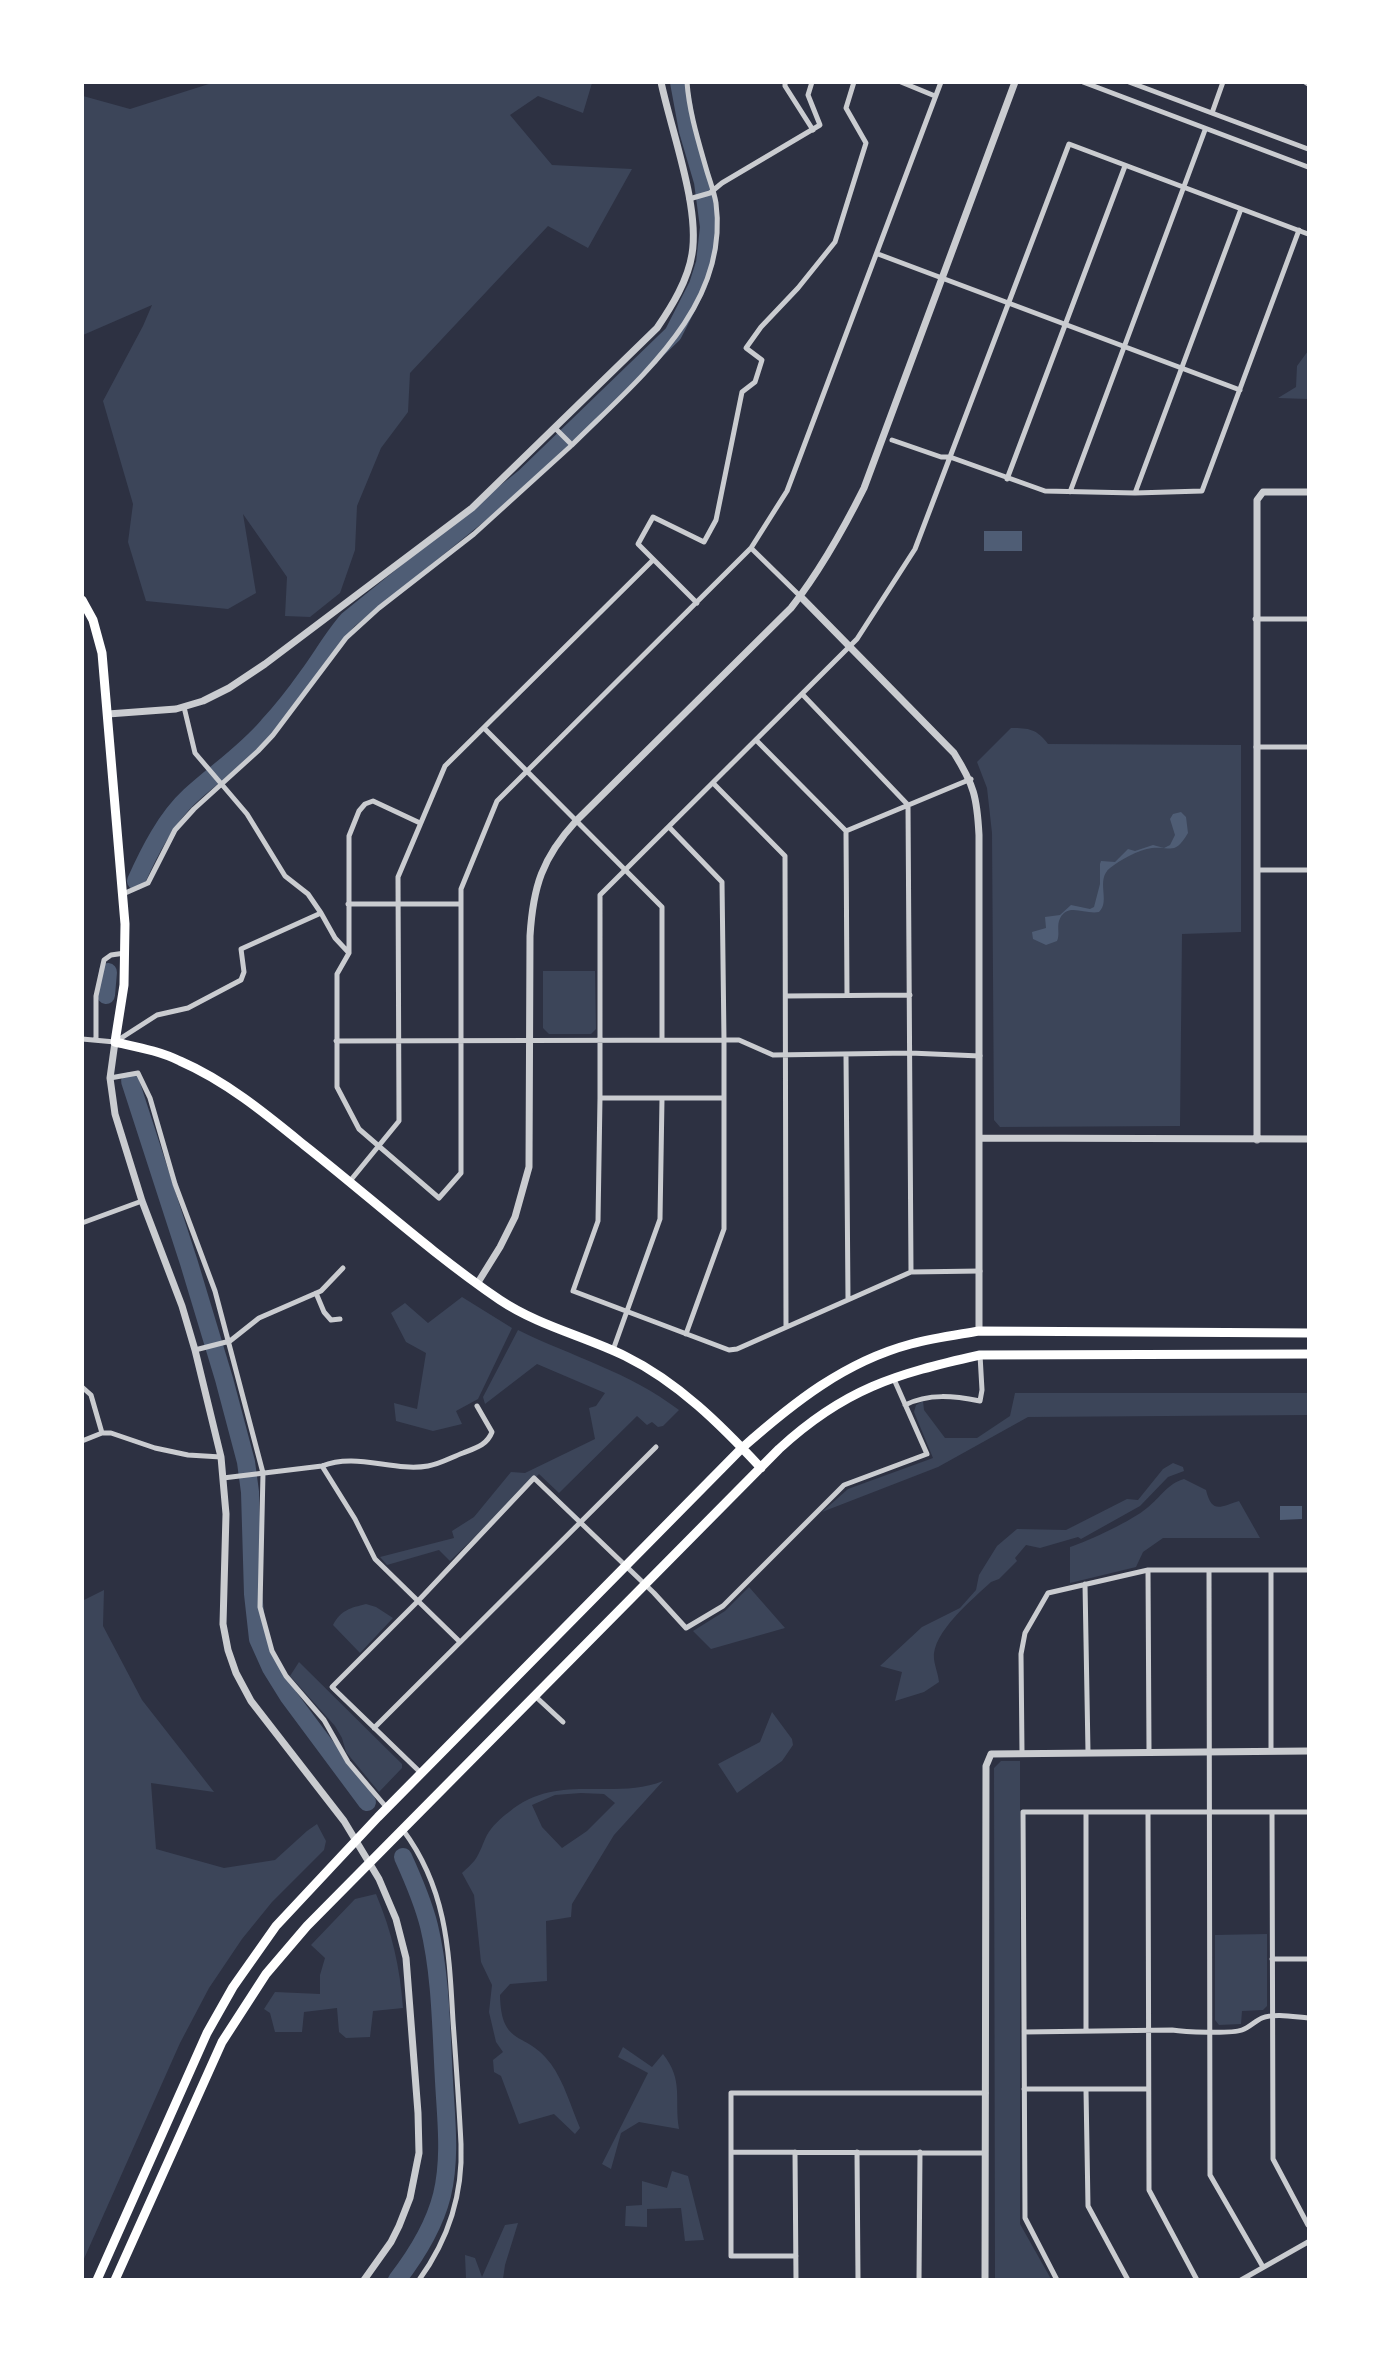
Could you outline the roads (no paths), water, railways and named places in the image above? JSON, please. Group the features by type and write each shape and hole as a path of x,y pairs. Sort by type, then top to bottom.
{"main road":[{"path":"82,600 93,620 102,652 123,894 124,985 115,1042 178,1059 205,1073 261,1110 451,1266 504,1302 565,1333 613,1350 670,1382 761,1468"},
{"path":"97,2280 207,2033 233,1987 261,1945 291,1907 742,1448 801,1399 855,1365 909,1344 979,1331 1308,1333"},
{"path":"115,2280 174,2146 230,2028 280,1956 307,1926 794,1435 826,1412 860,1392 893,1377 980,1355 1308,1354"}],"street":[{"path":"108,714 184,707 203,701 229,688 472,508 657,328 671,307 684,279 692,254 693,229 689,199 661,82"},
{"path":"123,894 148,883 175,830 220,782 273,735 346,638 379,608 474,534 570,444 646,371 674,339 694,311 707,282 717,245 716,204 692,115 687,82"},
{"path":"785,82 785,86 813,130"},
{"path":"689,199 712,192 722,183 820,125 808,95 812,82"},
{"path":"697,603 638,544 654,517 704,542 716,520 742,392 755,382 762,360 746,348 761,327 798,288 835,242 866,143 846,108 854,82"},
{"path":"901,82 935,96"},
{"path":"420,823 373,801 364,804 349,836 349,953 337,974 337,1087 359,1128 439,1198 460,1173 461,889 497,801 751,548 787,491 878,255 941,82"},
{"path":"477,1284 508,1232 526,1184 531,1149 532,904 547,859 561,837 576,821 732,669 800,596 834,546 864,488 1014,82"},
{"path":"1083,82 1308,167"},
{"path":"1129,82 1308,149"},
{"path":"1212,113 1222,82"},
{"path":"1070,492 1205,130"},
{"path":"980,1271 911,1272 737,1349 729,1350 573,1291 598,1221 600,895 850,647 915,549 1069,144 1308,234"},
{"path":"1007,479 1125,166"},
{"path":"1135,493 1241,209"},
{"path":"892,440 941,457 950,457 1046,491 1135,493 1202,490 1299,230"},
{"path":"878,255 1240,390"},
{"path":"555,428 570,444"},
{"path":"1257,1140 1255,619 1257,500 1263,492 1308,492"},
{"path":"751,548 954,753 971,779 978,808 979,835 979,1331"},
{"path":"350,1181 399,1121 398,877 445,766 653,560"},
{"path":"1255,619 1308,619"},
{"path":"803,695 908,805 911,1272"},
{"path":"184,707 195,753 247,814 285,876 308,894 335,938 349,953"},
{"path":"484,728 662,907 662,1040"},
{"path":"756,740 846,831 847,995"},
{"path":"1256,747 1308,747"},
{"path":"846,831 971,779"},
{"path":"713,783 785,856 786,1326"},
{"path":"669,827 722,882 724,1229 686,1334"},
{"path":"1257,870 1308,870"},
{"path":"348,904 460,903"},
{"path":"82,1039 115,1042 157,1015 188,1008 241,980 244,972 241,949 321,913"},
{"path":"96,1040 96,996 104,960 111,955 125,953"},
{"path":"786,996 910,995"},
{"path":"336,1041 724,1040 746,1042 769,1054 910,1053 980,1056"},
{"path":"115,1042 110,1078 115,1114 142,1201 182,1306 221,1457 226,1514 223,1624 228,1650 236,1673 251,1701 344,1821 370,1864 392,1909 406,1958 412,2019 419,2153 410,2198 399,2226 391,2242 364,2280"},
{"path":"846,1055 848,1299"},
{"path":"110,1078 138,1073 150,1098 174,1184 215,1291 230,1341 263,1473 260,1607 272,1651 286,1676 324,1720 348,1762 387,1808"},
{"path":"600,1098 724,1098"},
{"path":"613,1350 660,1219 662,1099"},
{"path":"980,1138 1308,1139"},
{"path":"82,1223 142,1201"},
{"path":"195,1350 230,1341 259,1318 316,1293 343,1268"},
{"path":"316,1293 324,1312 331,1320 340,1319"},
{"path":"905,1406 921,1398 956,1396 980,1401 982,1390 980,1355"},
{"path":"422,1774 332,1687 534,1479 645,1585 686,1628 723,1606 844,1485 927,1454 893,1377"},
{"path":"82,1387 91,1395 102,1433"},
{"path":"223,1478 322,1466 333,1462 364,1461 396,1466 428,1466 483,1445 492,1432 477,1406"},
{"path":"82,1441 102,1433 111,1433 155,1448 188,1455 221,1457"},
{"path":"374,1728 656,1447"},
{"path":"322,1466 355,1519 375,1558 459,1641"},
{"path":"1148,1570 1149,1751"},
{"path":"1022,1752 1021,1654 1025,1633 1048,1593 1148,1570 1308,1570"},
{"path":"1209,1570 1210,2175 1263,2267"},
{"path":"1271,1570 1271,1751"},
{"path":"1085,1584 1088,1752"},
{"path":"535,1696 563,1722"},
{"path":"985,2280 986,1766 991,1754 1308,1751"},
{"path":"1057,2280 1025,2218 1023,1812 1308,1812"},
{"path":"1086,1812 1086,2031"},
{"path":"1148,1812 1149,2190 1197,2280"},
{"path":"1272,1812 1273,2159 1308,2225"},
{"path":"403,1830 415,1847 432,1882 445,1922 462,2151 460,2180 453,2215 419,2280"},
{"path":"1272,1959 1308,1959"},
{"path":"1024,2032 1242,2030 1265,2016 1308,2018"},
{"path":"1024,2089 1148,2089"},
{"path":"1086,2090 1088,2206 1128,2280"},
{"path":"796,2256 731,2256 731,2093 986,2093"},
{"path":"731,2152 986,2153"},
{"path":"795,2152 796,2280"},
{"path":"857,2152 858,2280"},
{"path":"919,2280 920,2152"},
{"path":"1240,2280 1308,2242"}],"waterway":[{"path":"136,881 152,847 173,814 190,796 259,736 299,689 348,620 525,477 673,334 698,285 705,263 709,227 703,182 688,131 679,82"},
{"path":"106,995 108,972"},
{"path":"130,1081 189,1263 246,1462 250,1492 253,1594 258,1639 271,1668 289,1697 367,1802"},
{"path":"397,2280 430,2229 442,2195 447,2152 436,1964 427,1917 403,1857"}]}
